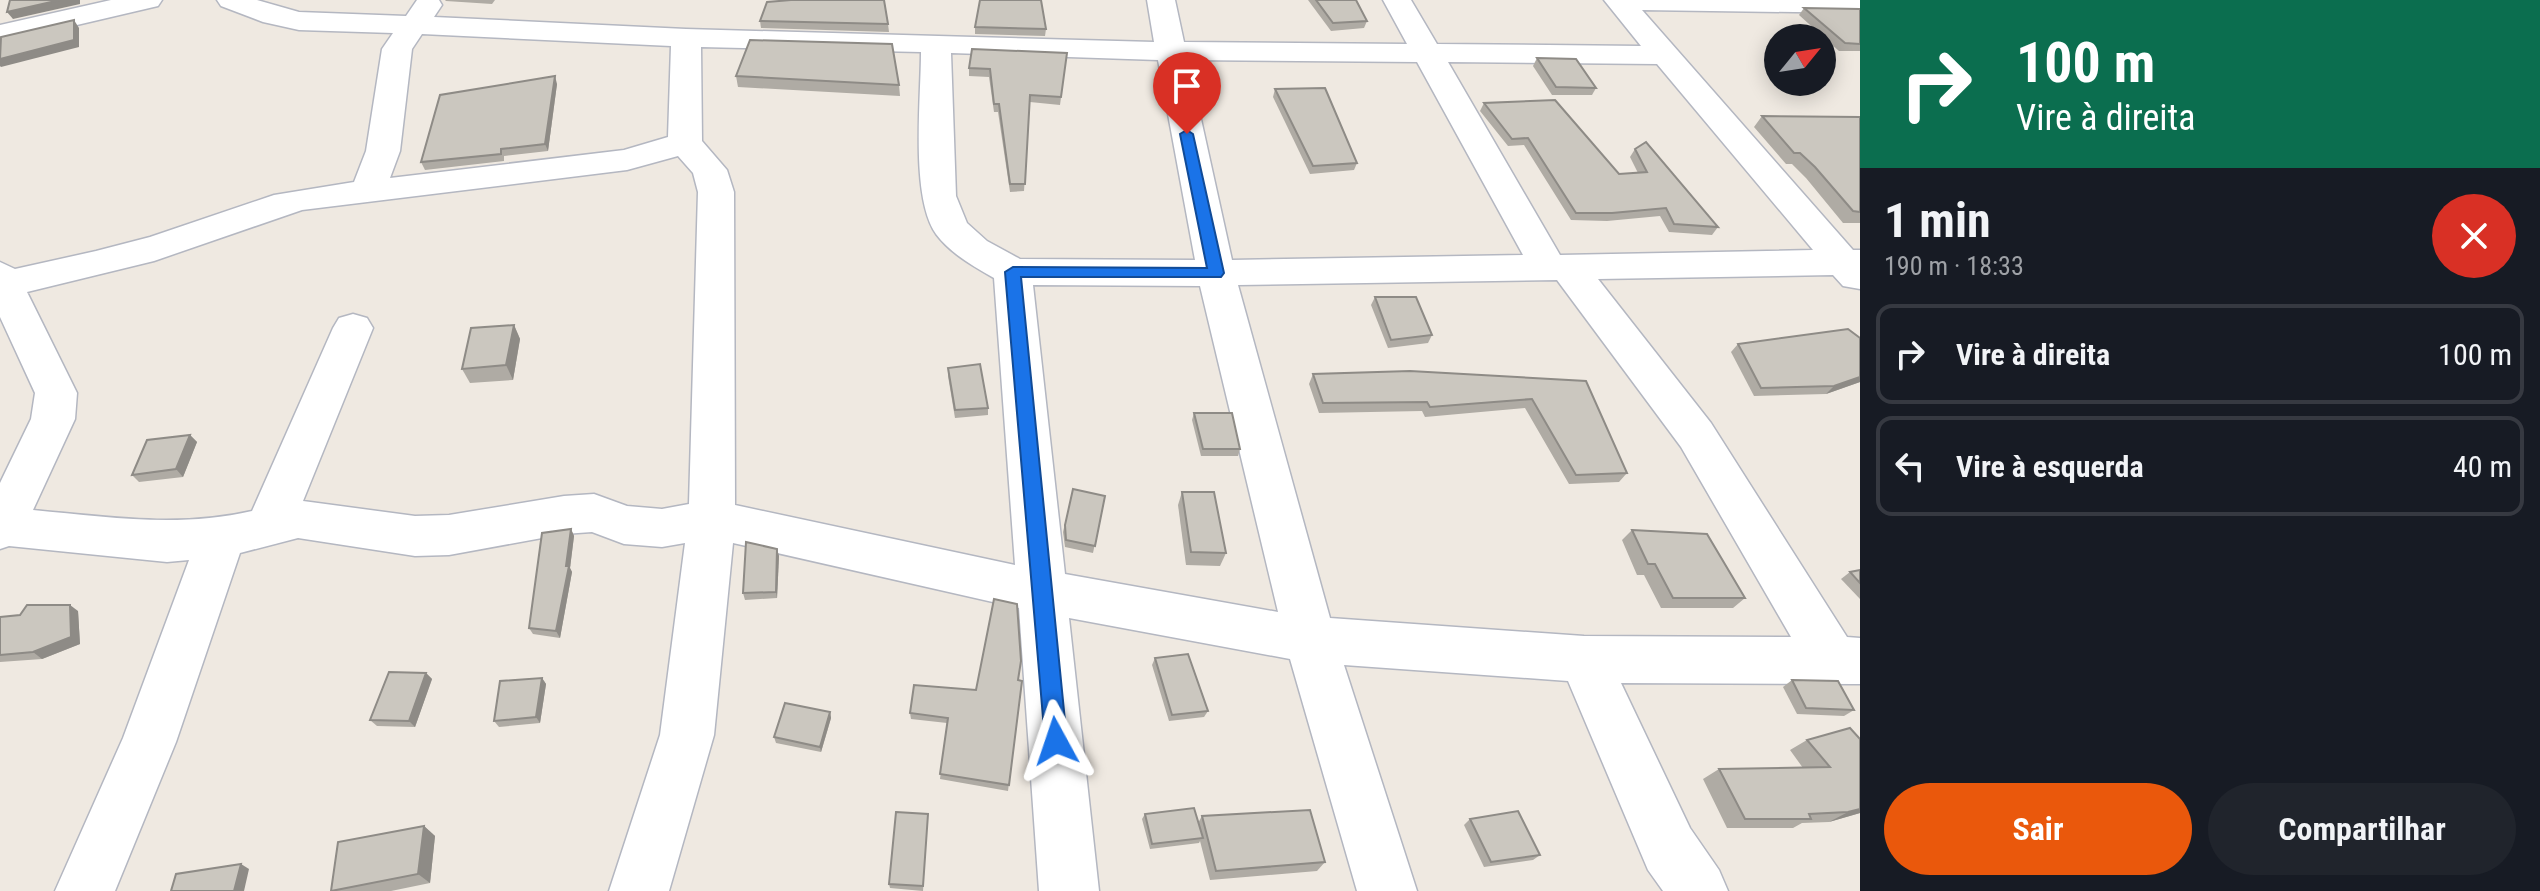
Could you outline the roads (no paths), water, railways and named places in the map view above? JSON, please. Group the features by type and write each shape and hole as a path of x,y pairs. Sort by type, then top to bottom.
{"street":[{"path":"0,34 148,0"},
{"path":"231,0 273,16 299,21 424,12 634,22 686,38 1169,51 1662,55"},
{"path":"1161,0 1216,273 1310,640 1387,891"},
{"path":"1397,0 1558,267 1696,435 1847,661"},
{"path":"1618,1 1860,4"},
{"path":"1618,1 1662,55 1854,268"},
{"path":"369,189 383,151 397,49 424,12"},
{"path":"639,891 687,735 712,519 716,192 710,170 685,143 686,38"},
{"path":"936,43 938,196 951,228 974,250 1013,272 1216,273 1558,267 1854,268"},
{"path":"685,143 627,160 369,189 262,208 140,252 2,280 56,393 53,419 1,527 167,542 246,531 298,519 415,536 449,535 564,515 594,513 624,525 662,528 712,519 1043,592 1310,640 1584,659 1847,661"},
{"path":"1013,272 1069,891"},
{"path":"85,891 149,742 246,531 353,328"},
{"path":"1584,659 1669,849 1698,891"}]}
